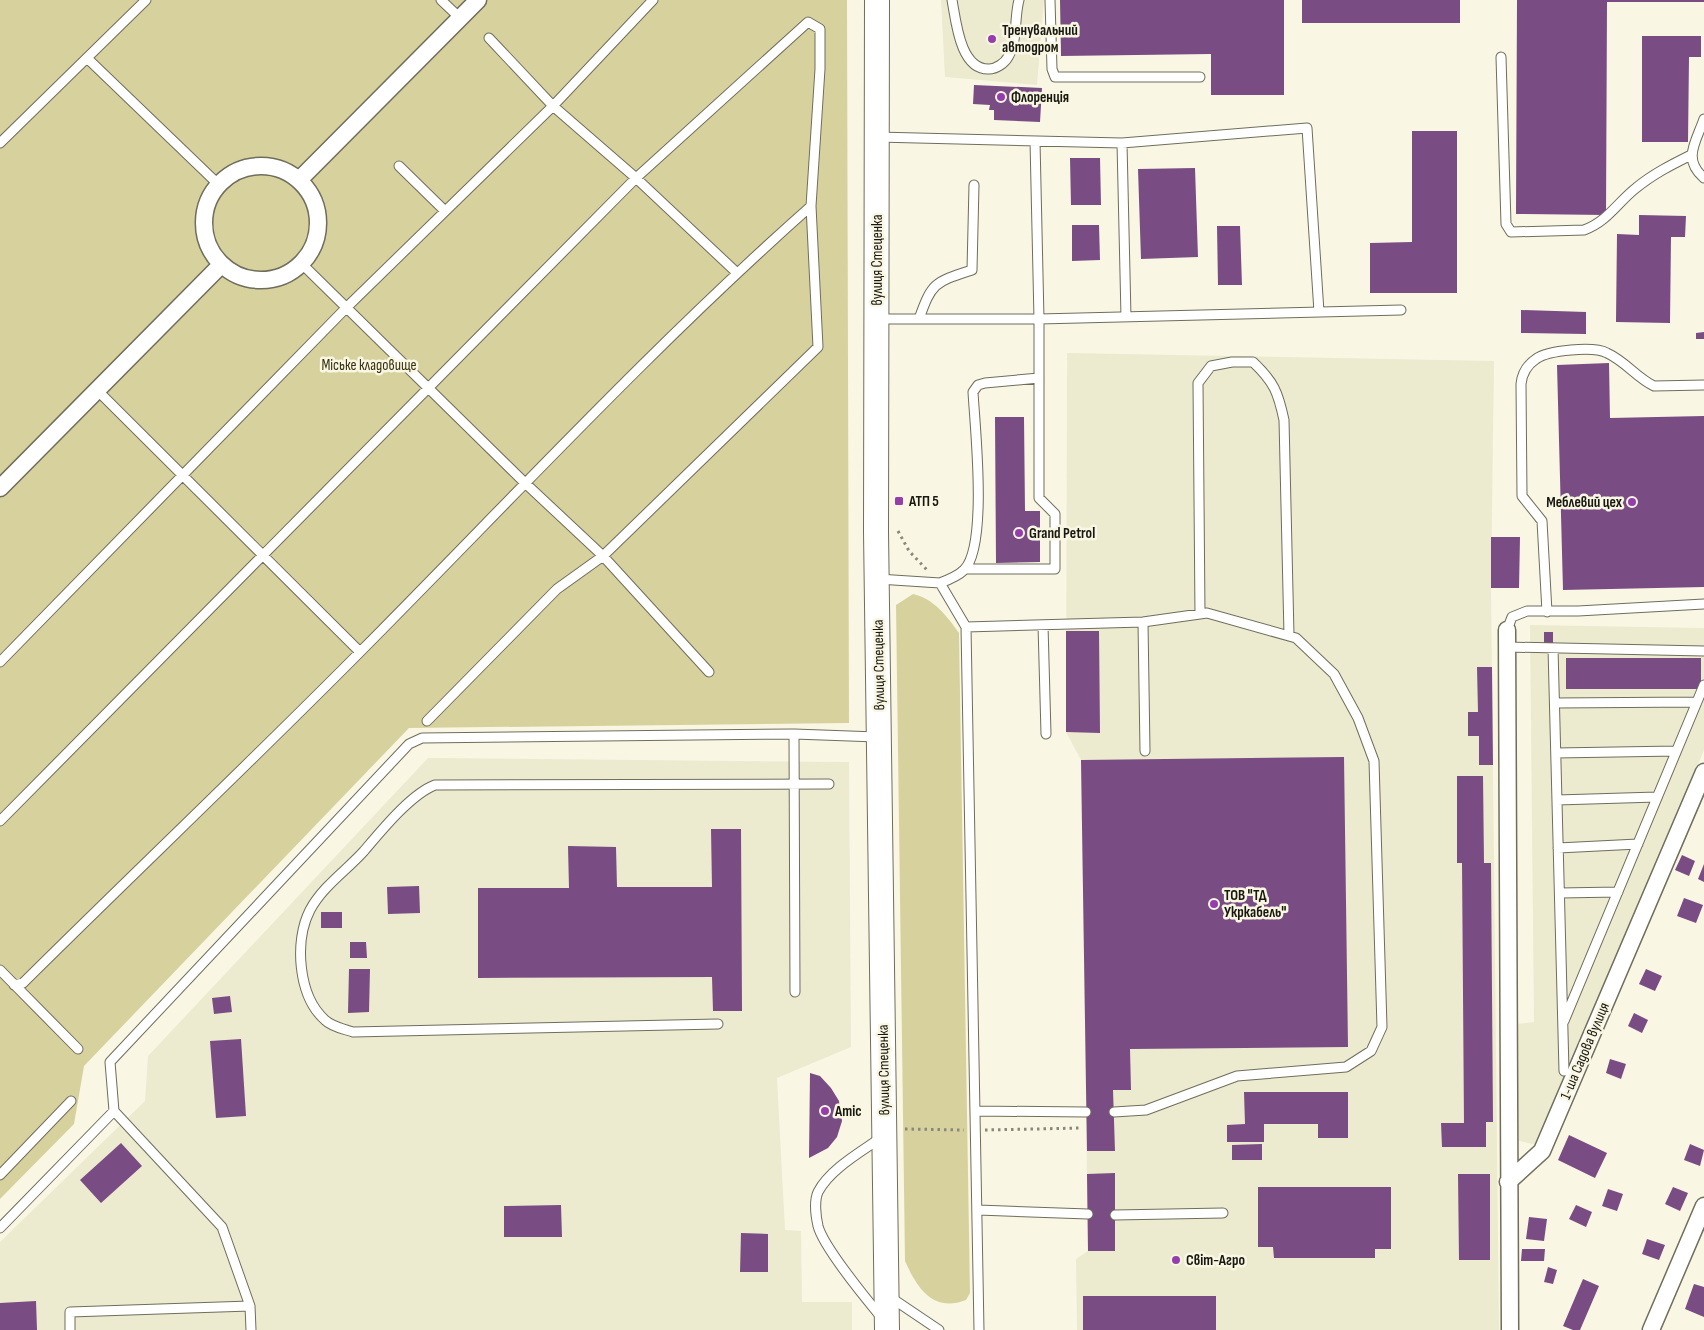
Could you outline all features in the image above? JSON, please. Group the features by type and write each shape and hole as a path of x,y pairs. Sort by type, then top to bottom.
{"main road":[{"name":"вулиця Стеценка","path":"876,0 878,137 876,319 878,579 881,737 894,1132 887,1327"}],"street":[{"path":"299,180 478,0"},
{"path":"252,166 269,166 285,171 299,180 310,193 317,209 319,226 316,242 302,264 293,272 275,280 256,281 237,276 221,265 210,250 204,231 205,212 211,194 219,185 236,172 252,166"},
{"path":"0,488 221,265"},
{"path":"1507,639 1510,1330"},
{"name":"1-ша Садова вулиця","path":"1508,1182 1542,1151 1704,772"},
{"path":"1651,1330 1704,1206"}],"lane":[{"path":"0,143 88,59 146,0"},
{"path":"441,0 460,18"},
{"path":"0,662 347,307 553,106 653,0"},
{"path":"952,0 965,52 978,68 987,69 995,69 1008,58 1012,48 1019,0"},
{"path":"1050,0 1052,69 1055,77 1200,77"},
{"path":"0,821 428,386 636,178 808,22 820,29 820,69 811,206 818,348 603,556 557,589 427,721"},
{"path":"489,38 553,106 636,178 736,272"},
{"path":"1501,57 1506,224 1512,232 1584,230 1593,227 1601,222 1634,189 1653,174 1690,156"},
{"path":"88,59 219,185"},
{"path":"1704,119 1690,156 1692,164 1704,178"},
{"path":"878,137 1122,144 1307,128 1319,312"},
{"path":"878,579 940,583 965,569 1055,569 1056,514 1038,498 1039,319 1035,141"},
{"path":"1122,144 1126,317"},
{"path":"399,166 445,211"},
{"path":"919,319 927,296 940,280 972,270 974,185"},
{"path":"14,985 23,983 360,652 524,482 736,272 811,206"},
{"path":"302,264 524,482 603,556 709,672"},
{"path":"876,319 1039,319 1401,310"},
{"path":"1547,612 1542,521 1522,496 1521,384 1526,370 1532,362 1545,354 1600,350 1617,358 1647,383 1654,386 1704,385"},
{"path":"1200,614 1198,383 1211,366 1232,362 1253,362 1268,376 1279,393 1284,420 1289,636"},
{"path":"965,569 973,551 979,516 973,392 978,385 985,383 1039,378"},
{"path":"97,390 360,652"},
{"path":"940,583 966,627 977,1131 979,1330"},
{"path":"1704,604 1518,613 1509,621 1507,639 1553,648 1704,651"},
{"path":"966,627 1142,622 1207,613 1296,638 1334,674 1358,718 1374,761 1382,1027 1371,1052 1346,1067 1237,1076 1146,1110 1114,1112"},
{"path":"1142,622 1145,751"},
{"path":"1043,625 1046,734"},
{"path":"1553,648 1564,1071"},
{"path":"1563,1023 1704,685"},
{"path":"1555,703 1697,702"},
{"path":"251,1330 250,1306 222,1228 114,1111 110,1062 409,744 422,738 794,734 881,737"},
{"path":"794,734 795,992"},
{"path":"1556,753 1676,751"},
{"path":"718,1024 352,1032 324,1020 307,994 299,963 303,932 310,911 324,890 358,858 416,795 435,785 793,782 829,784"},
{"path":"1557,800 1658,797"},
{"path":"1558,848 1638,844"},
{"path":"1560,893 1618,892"},
{"path":"0,970 78,1049"},
{"path":"0,1175 71,1101"},
{"path":"0,1228 114,1111"},
{"path":"976,1111 1086,1112"},
{"path":"887,1327 832,1252 818,1228 816,1211 817,1194 828,1178 894,1132"},
{"path":"978,1210 1088,1214"},
{"path":"1115,1215 1223,1213"},
{"path":"887,1295 939,1330"},
{"path":"70,1330 70,1312 250,1306"}],"path":[{"path":"898,531 909,551 940,583"},
{"path":"894,1132 1082,1128"}],"shaded area":[{"name":"Тренувальний автодром","path":"941,0 1044,0 1037,85 945,77"},
{"path":"1067,353 1494,361 1491,588 1499,1330 1077,1330 1076,1259 1088,1251 1081,760 1066,732"},
{"path":"1530,625 1704,628 1704,750 1537,1145 1516,1140 1517,1024 1534,1022"},
{"path":"428,758 849,762 851,1047 777,1078 785,1230 801,1231 802,1302 852,1302 852,1330 0,1330 0,1242 145,1101 148,1056"}],"green space":[{"name":"Міське кладовище","path":"0,0 847,0 849,723 409,728 84,1066 74,1124 0,1199"},
{"path":"913,594 933,604 945,615 959,633 970,1293 966,1300 954,1303 944,1303 928,1296 915,1280 905,1261 896,605"}],"building":[{"path":"1060,0 1284,0 1284,95 1211,95 1211,54 1061,56"},
{"path":"1302,0 1460,0 1460,23 1302,23"},
{"path":"1517,0 1704,0 1704,2 1607,2 1606,215 1516,214"},
{"path":"1642,36 1701,36 1701,57 1689,57 1688,142 1642,142"},
{"path":"974,85 1042,88 1040,122 994,120 994,110 989,110 990,105 973,104"},
{"path":"1412,131 1457,131 1457,293 1370,293 1370,243 1412,242"},
{"path":"1070,158 1100,158 1101,205 1071,205"},
{"path":"1195,168 1198,257 1141,259 1138,169"},
{"path":"1639,215 1686,216 1685,237 1671,237 1670,323 1616,322 1617,234 1639,235"},
{"path":"1072,225 1099,225 1100,260 1072,261"},
{"path":"1217,226 1240,226 1242,285 1218,285"},
{"path":"1521,310 1586,312 1586,334 1521,333"},
{"path":"1704,332 1704,339 1696,339 1696,333"},
{"name":"Меблевий цех","path":"1609,363 1610,418 1704,416 1704,587 1563,590 1557,365"},
{"path":"995,417 1024,417 1025,511 1040,511 1040,562 996,563"},
{"path":"1491,537 1520,537 1519,588 1491,588"},
{"path":"1066,631 1099,631 1100,733 1066,732"},
{"path":"1544,632 1553,632 1553,643 1544,643"},
{"path":"1566,658 1701,658 1701,689 1566,689"},
{"path":"1477,667 1492,667 1493,765 1479,765 1479,736 1468,736 1468,712 1478,712"},
{"name":"ТОВ \"ТД Укркабель\"","path":"1344,757 1348,1047 1130,1049 1131,1090 1113,1090 1115,1151 1087,1151 1081,760"},
{"path":"1457,776 1483,776 1484,863 1491,863 1493,1122 1486,1122 1486,1147 1442,1147 1441,1123 1464,1123 1462,863 1457,863"},
{"path":"711,829 741,829 742,1011 713,1011 712,977 478,978 478,888 569,888 568,846 616,847 617,887 712,887"},
{"path":"1682,855 1695,861 1689,876 1675,870"},
{"path":"1704,864 1704,882 1698,879"},
{"path":"419,886 420,913 388,914 387,887"},
{"path":"1684,898 1703,905 1696,923 1677,916"},
{"path":"321,912 342,912 342,928 321,928"},
{"path":"350,942 366,942 367,958 350,958"},
{"path":"349,969 370,969 369,1012 348,1013"},
{"path":"1646,969 1662,976 1655,991 1639,984"},
{"path":"230,996 232,1012 214,1014 212,998"},
{"path":"1634,1013 1648,1020 1642,1033 1628,1026"},
{"path":"241,1039 246,1116 216,1118 210,1041"},
{"path":"1610,1059 1626,1064 1621,1079 1606,1073"},
{"name":"Amic","path":"810,1073 820,1076 831,1088 839,1101 842,1121 837,1137 828,1148 809,1158"},
{"path":"1244,1092 1348,1092 1348,1138 1318,1138 1318,1124 1264,1124 1264,1142 1227,1142 1227,1125 1245,1124"},
{"path":"1569,1135 1607,1153 1595,1178 1558,1160"},
{"path":"121,1143 142,1166 101,1203 80,1180"},
{"path":"1262,1144 1262,1160 1232,1160 1232,1145"},
{"path":"1690,1144 1704,1150 1700,1166 1684,1160"},
{"path":"1115,1173 1115,1251 1088,1251 1087,1174"},
{"path":"1458,1174 1490,1174 1490,1260 1459,1260"},
{"path":"1258,1187 1391,1187 1391,1249 1375,1249 1375,1258 1274,1258 1273,1247 1258,1247"},
{"path":"1673,1187 1688,1193 1680,1211 1665,1204"},
{"path":"1608,1189 1623,1194 1617,1211 1602,1206"},
{"path":"561,1205 562,1237 504,1237 504,1206"},
{"path":"1576,1205 1592,1212 1586,1227 1569,1219"},
{"path":"1529,1217 1547,1219 1544,1241 1526,1239"},
{"path":"741,1233 768,1234 768,1272 740,1272"},
{"path":"1647,1239 1665,1245 1659,1260 1642,1254"},
{"path":"1522,1249 1545,1249 1544,1261 1521,1261"},
{"path":"1548,1267 1557,1270 1553,1284 1544,1282"},
{"path":"1583,1279 1599,1286 1580,1330 1573,1330 1563,1326"},
{"path":"1694,1284 1704,1287 1704,1317 1685,1309"},
{"path":"1083,1296 1216,1296 1216,1330 1083,1330"},
{"path":"36,1301 37,1330 0,1330 0,1303"}],"place":[{"name":"Тренувальний автодром","path":"992,39"},
{"name":"Флоренція","path":"1001,97"},
{"name":"АТП 5","path":"899,501"},
{"name":"Меблевий цех","path":"1632,502"},
{"name":"Grand Petrol","path":"1019,533"},
{"name":"ТОВ \"ТД Укркабель\"","path":"1214,904"},
{"name":"Amic","path":"825,1111"},
{"name":"Світ-Агро","path":"1176,1260"}]}
